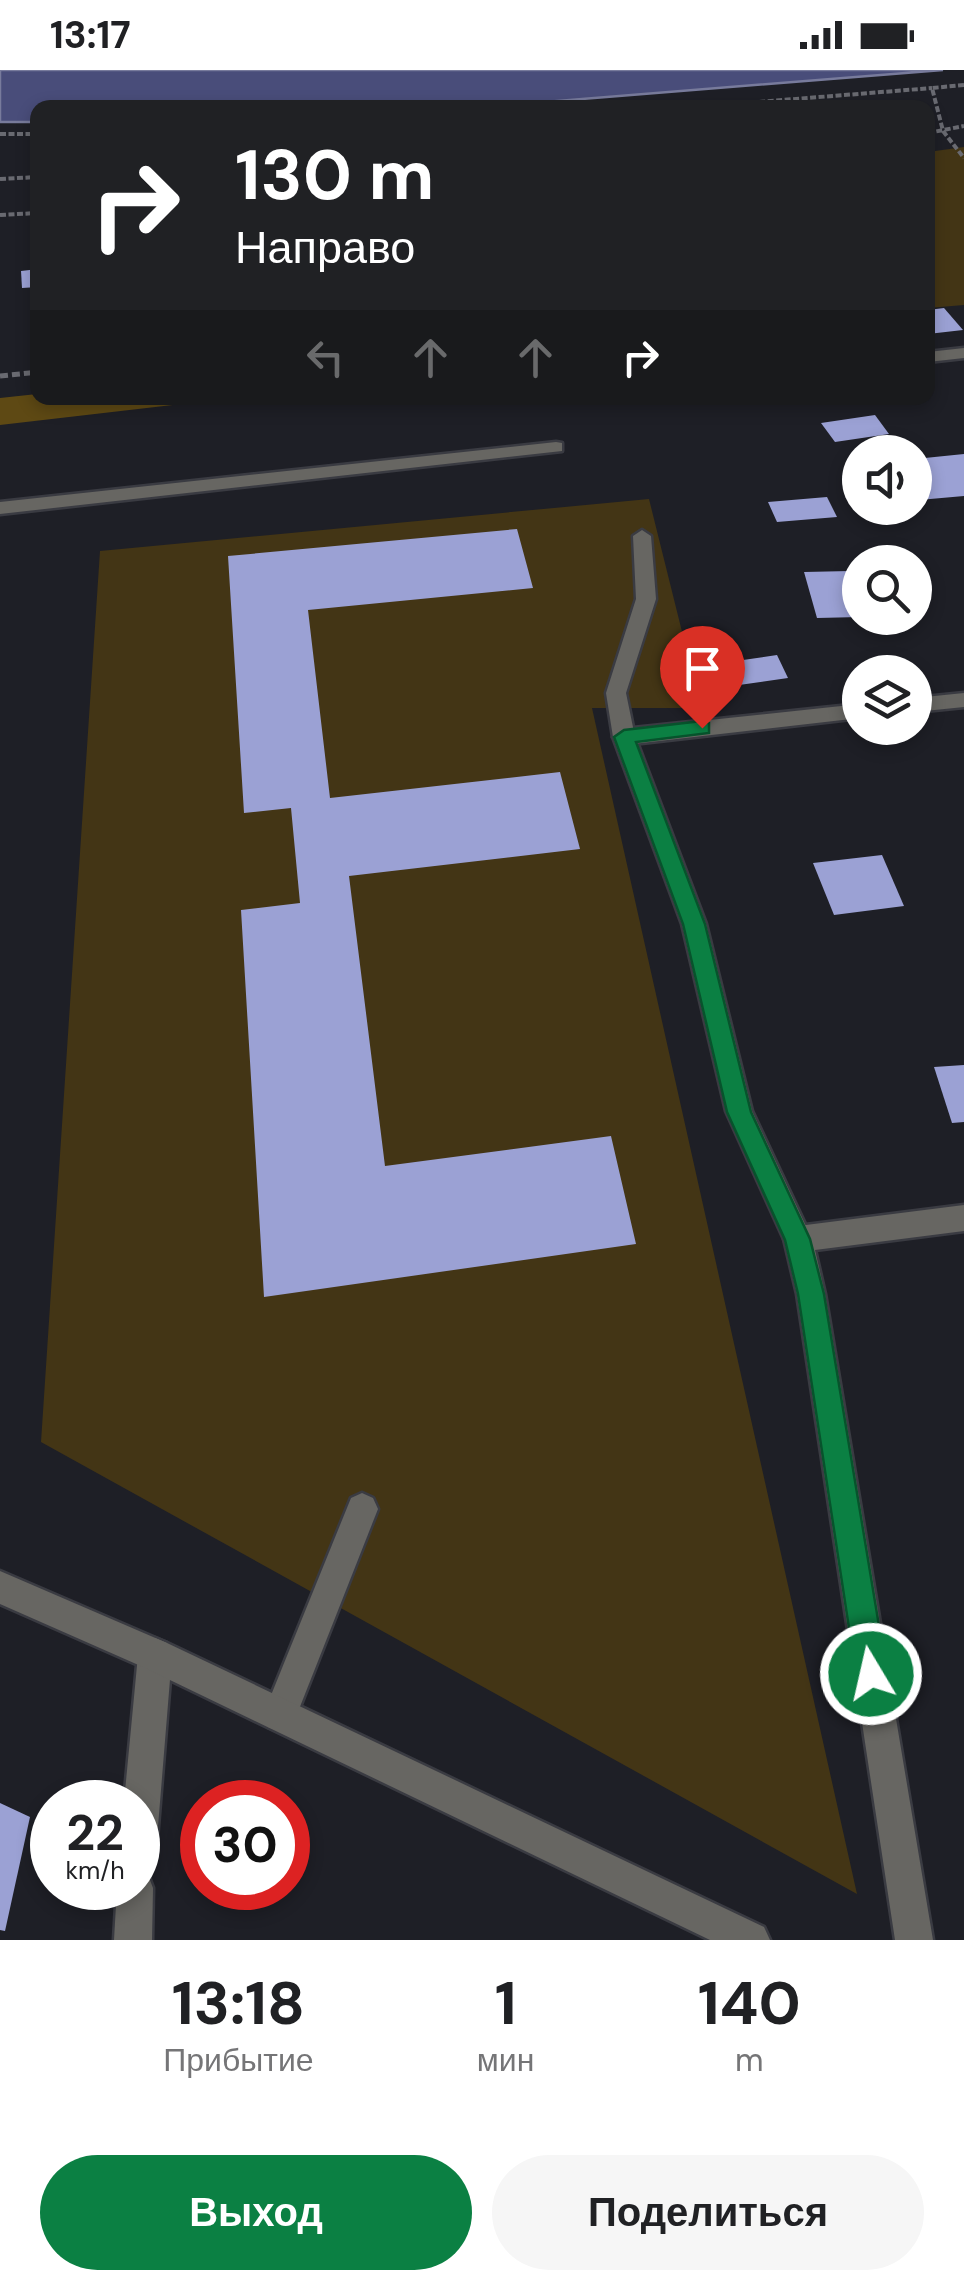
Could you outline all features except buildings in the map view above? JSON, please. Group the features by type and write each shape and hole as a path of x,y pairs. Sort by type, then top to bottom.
{"street":[{"path":"935,356 964,353"},
{"path":"0,508 556,447"},
{"path":"642,536 646,598 616,693 624,737 694,924 739,1112 798,1239 811,1294 914,1940"},
{"path":"932,703 964,700"},
{"path":"624,737 842,713"},
{"path":"798,1239 964,1218"},
{"path":"280,1715 362,1509"},
{"path":"0,1587 154,1655 752,1940"},
{"path":"146,1780 154,1655"},
{"path":"133,1940 134,1910"}],"path":[{"path":"783,100 964,85"},
{"path":"932,88 943,131 964,158"},
{"path":"935,132 964,126"},
{"path":"0,134 30,134"},
{"path":"0,179 30,178"},
{"path":"0,215 30,213"},
{"path":"0,376 30,373"}],"shaded area":[{"path":"964,147 964,305 935,307 935,151"},
{"path":"30,395 30,405 173,405 0,425 0,398"},
{"path":"649,499 701,708 592,708 857,1894 41,1442 100,551"}],"water":[{"path":"0,70 943,70 569,100 30,100 30,122 0,122"}],"route":[{"path":"702,728 624,737 694,924 739,1112 798,1239 811,1294 871,1674"}]}
